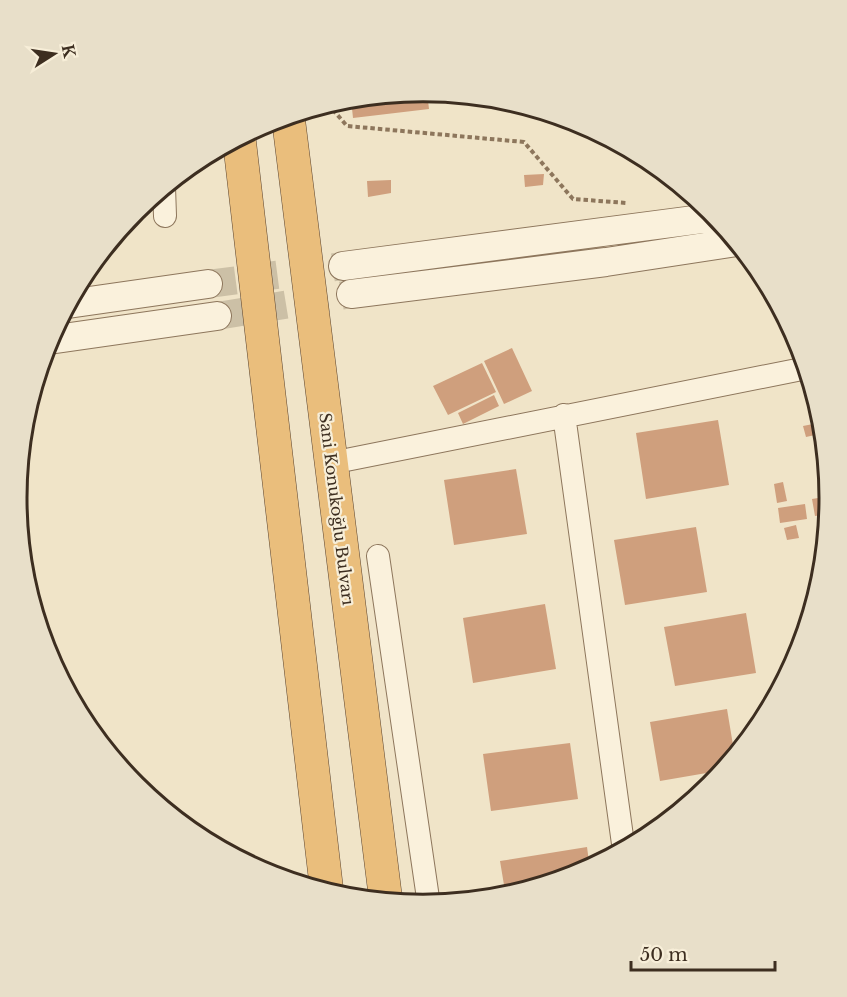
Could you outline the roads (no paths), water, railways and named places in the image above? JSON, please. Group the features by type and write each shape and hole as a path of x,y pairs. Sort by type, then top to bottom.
{"highway":[{"name":"Sani Konukoğlu Bulvarı","path":"289,126 385,893"},
{"path":"240,147 326,882"}],"street":[{"path":"164,198 165,216"},
{"path":"343,266 705,219"},
{"path":"351,294 606,262 727,243"},
{"path":"79,302 208,284"},
{"path":"61,338 217,316"},
{"path":"331,464 564,415 798,370"},
{"path":"564,415 623,842"},
{"path":"378,556 428,895"}],"tunnel":[{"path":"208,284 343,266"},
{"path":"217,316 351,294"}]}
